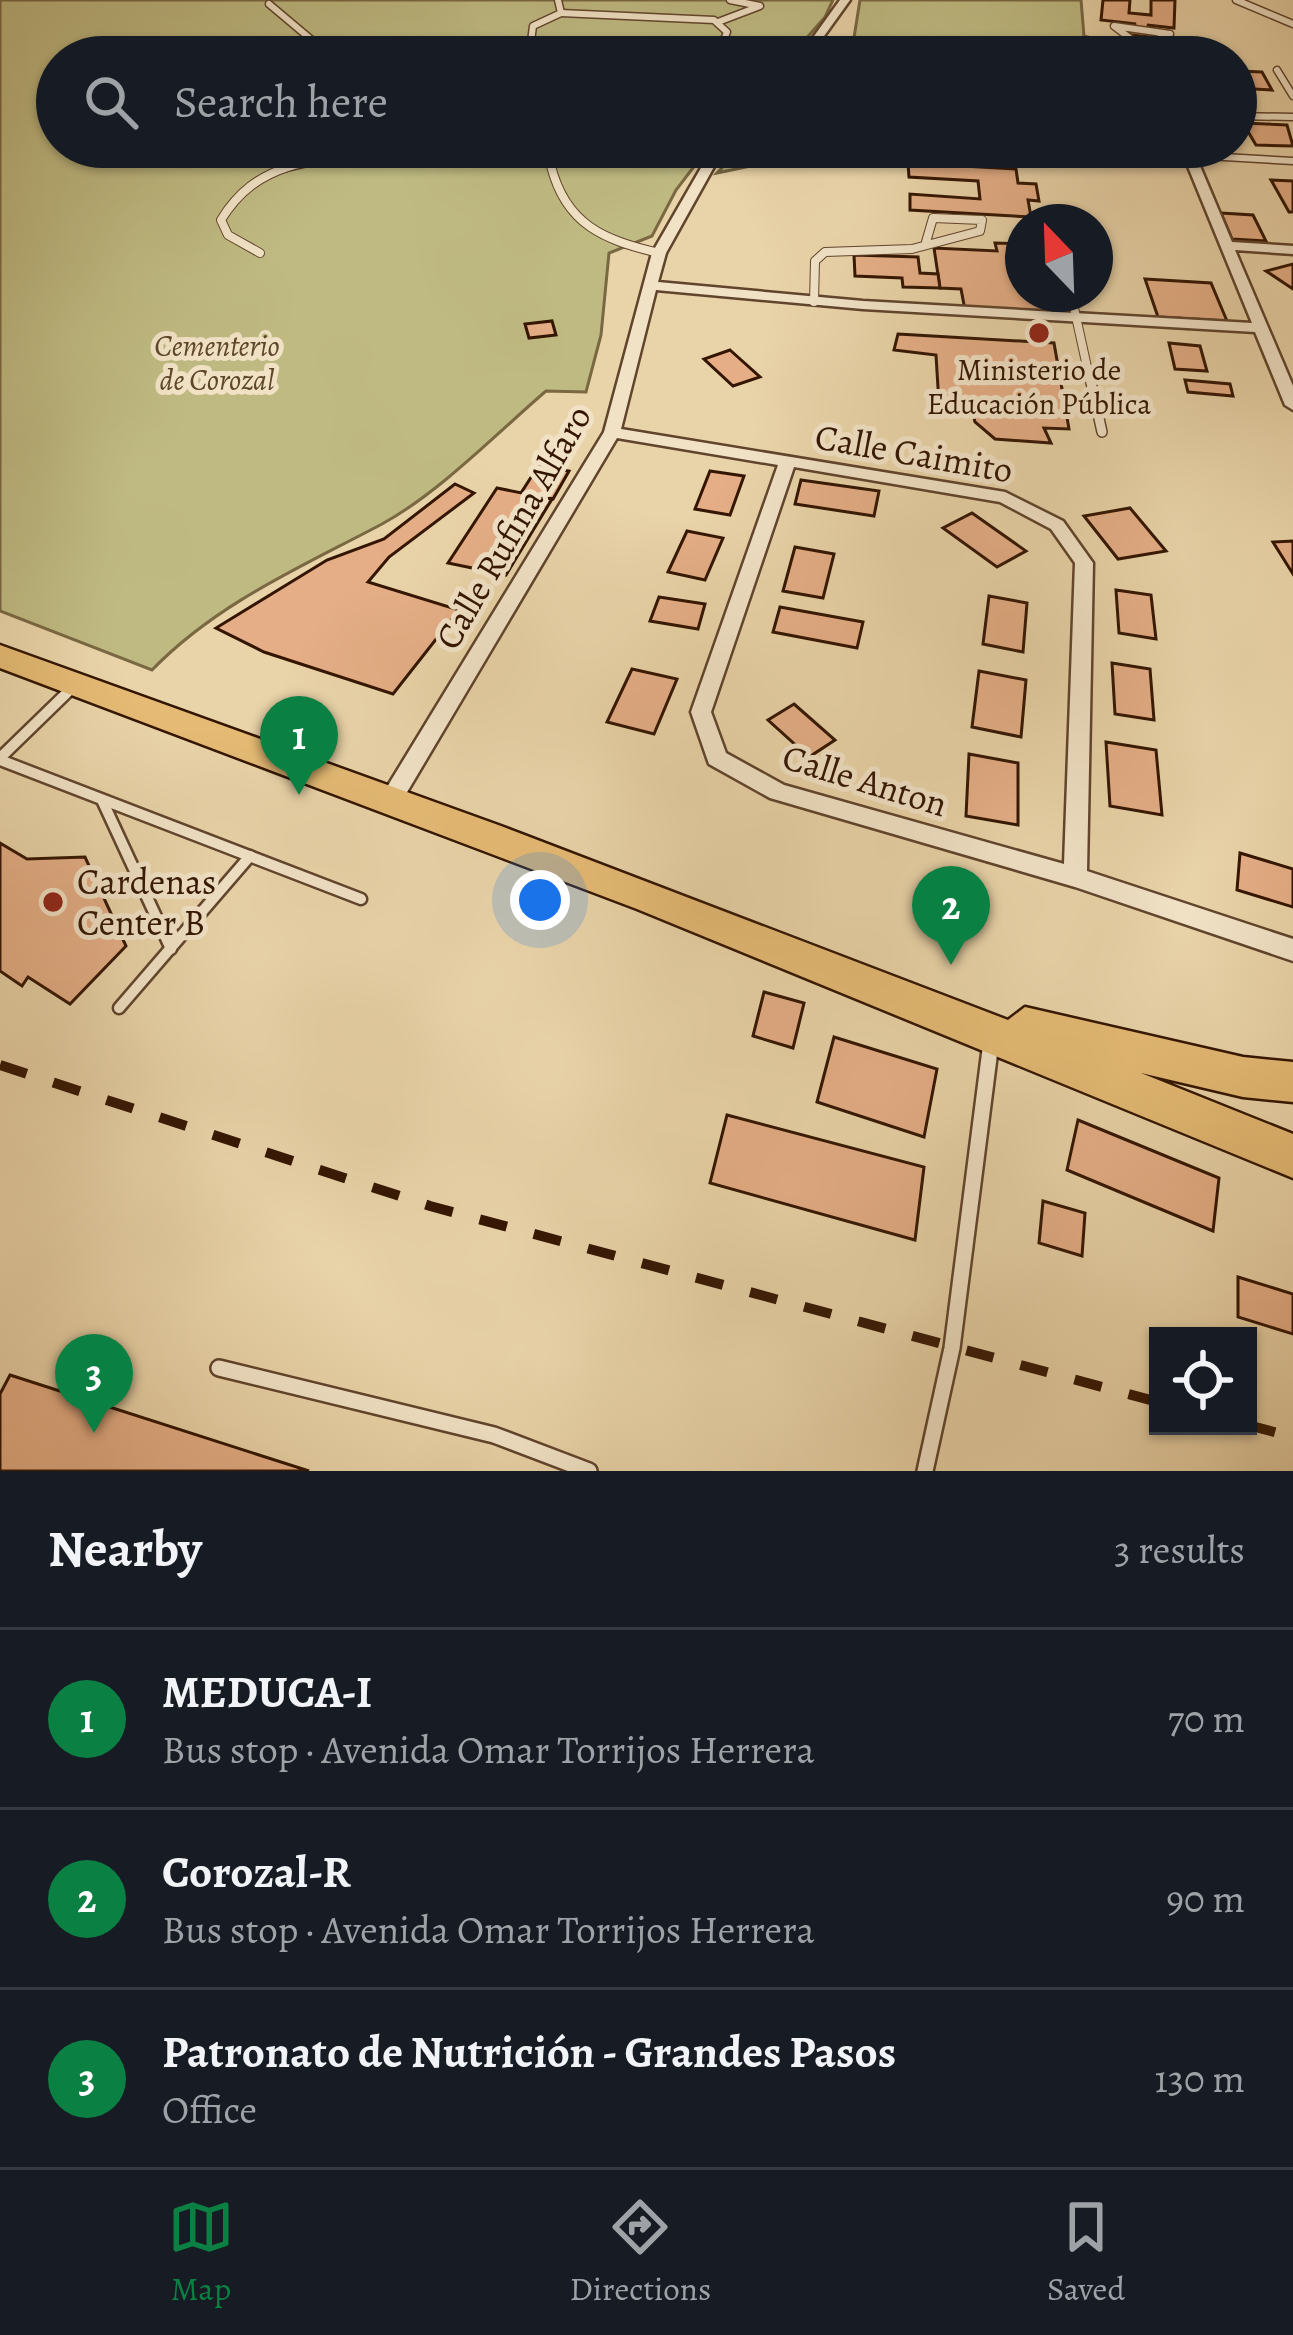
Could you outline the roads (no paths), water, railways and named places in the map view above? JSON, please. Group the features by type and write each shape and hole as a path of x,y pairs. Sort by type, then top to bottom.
{"main road":[{"path":"0,656 392,798 725,930 934,1005 1293,1156"},
{"path":"934,1005 1243,1077 1293,1082"}],"street":[{"path":"819,36 845,0"},
{"name":"Calle Rufina Alfaro","path":"392,798 612,432 658,253 707,168"},
{"path":"1194,168 1292,400"},
{"path":"1226,245 1293,250"},
{"path":"648,285 814,302 1260,328"},
{"name":"Calle Caimito","path":"612,432 1005,497 1057,525 1084,562 1075,877"},
{"name":"Calle Anton","path":"787,463 701,712 717,758 778,792 1075,877 1293,950"}],"lane":[{"path":"558,0 561,13"},
{"path":"532,36 533,26 561,13 688,16 718,22 760,6 730,0"},
{"path":"1236,0 1293,24"},
{"path":"269,4 307,36"},
{"path":"718,22 725,36"},
{"path":"1119,36 1114,26 1170,34 1167,36"},
{"path":"1277,70 1293,96"},
{"path":"1257,116 1293,117"},
{"path":"1257,159 1293,161"},
{"path":"260,253 228,235 220,220 228,200 288,168"},
{"path":"550,168 554,189 590,236 658,253"},
{"path":"814,302 815,261 825,252 912,249 980,231 982,220 933,218 926,242"},
{"path":"1075,312 1102,432"},
{"path":"77,684 0,759 361,899"},
{"path":"102,800 171,949"},
{"path":"119,1009 250,856"},
{"path":"926,1471 952,1348 993,1030"},
{"path":"219,1368 494,1436 589,1471"}],"railway":[{"path":"0,1065 430,1206 1149,1400"},
{"path":"1257,1427 1293,1437"}],"place":[{"name":"Ministerio de Educación Pública","path":"1039,333"},
{"name":"MEDUCA-I","path":"299,795"},
{"name":"Cardenas Center B","path":"53,902"},
{"name":"Corozal-R","path":"951,965"},
{"name":"Patronato de Nutrición - Grandes Pasos","path":"94,1433"}],"park label":[{"name":"Cementerio de Corozal","path":"217,363"}]}
